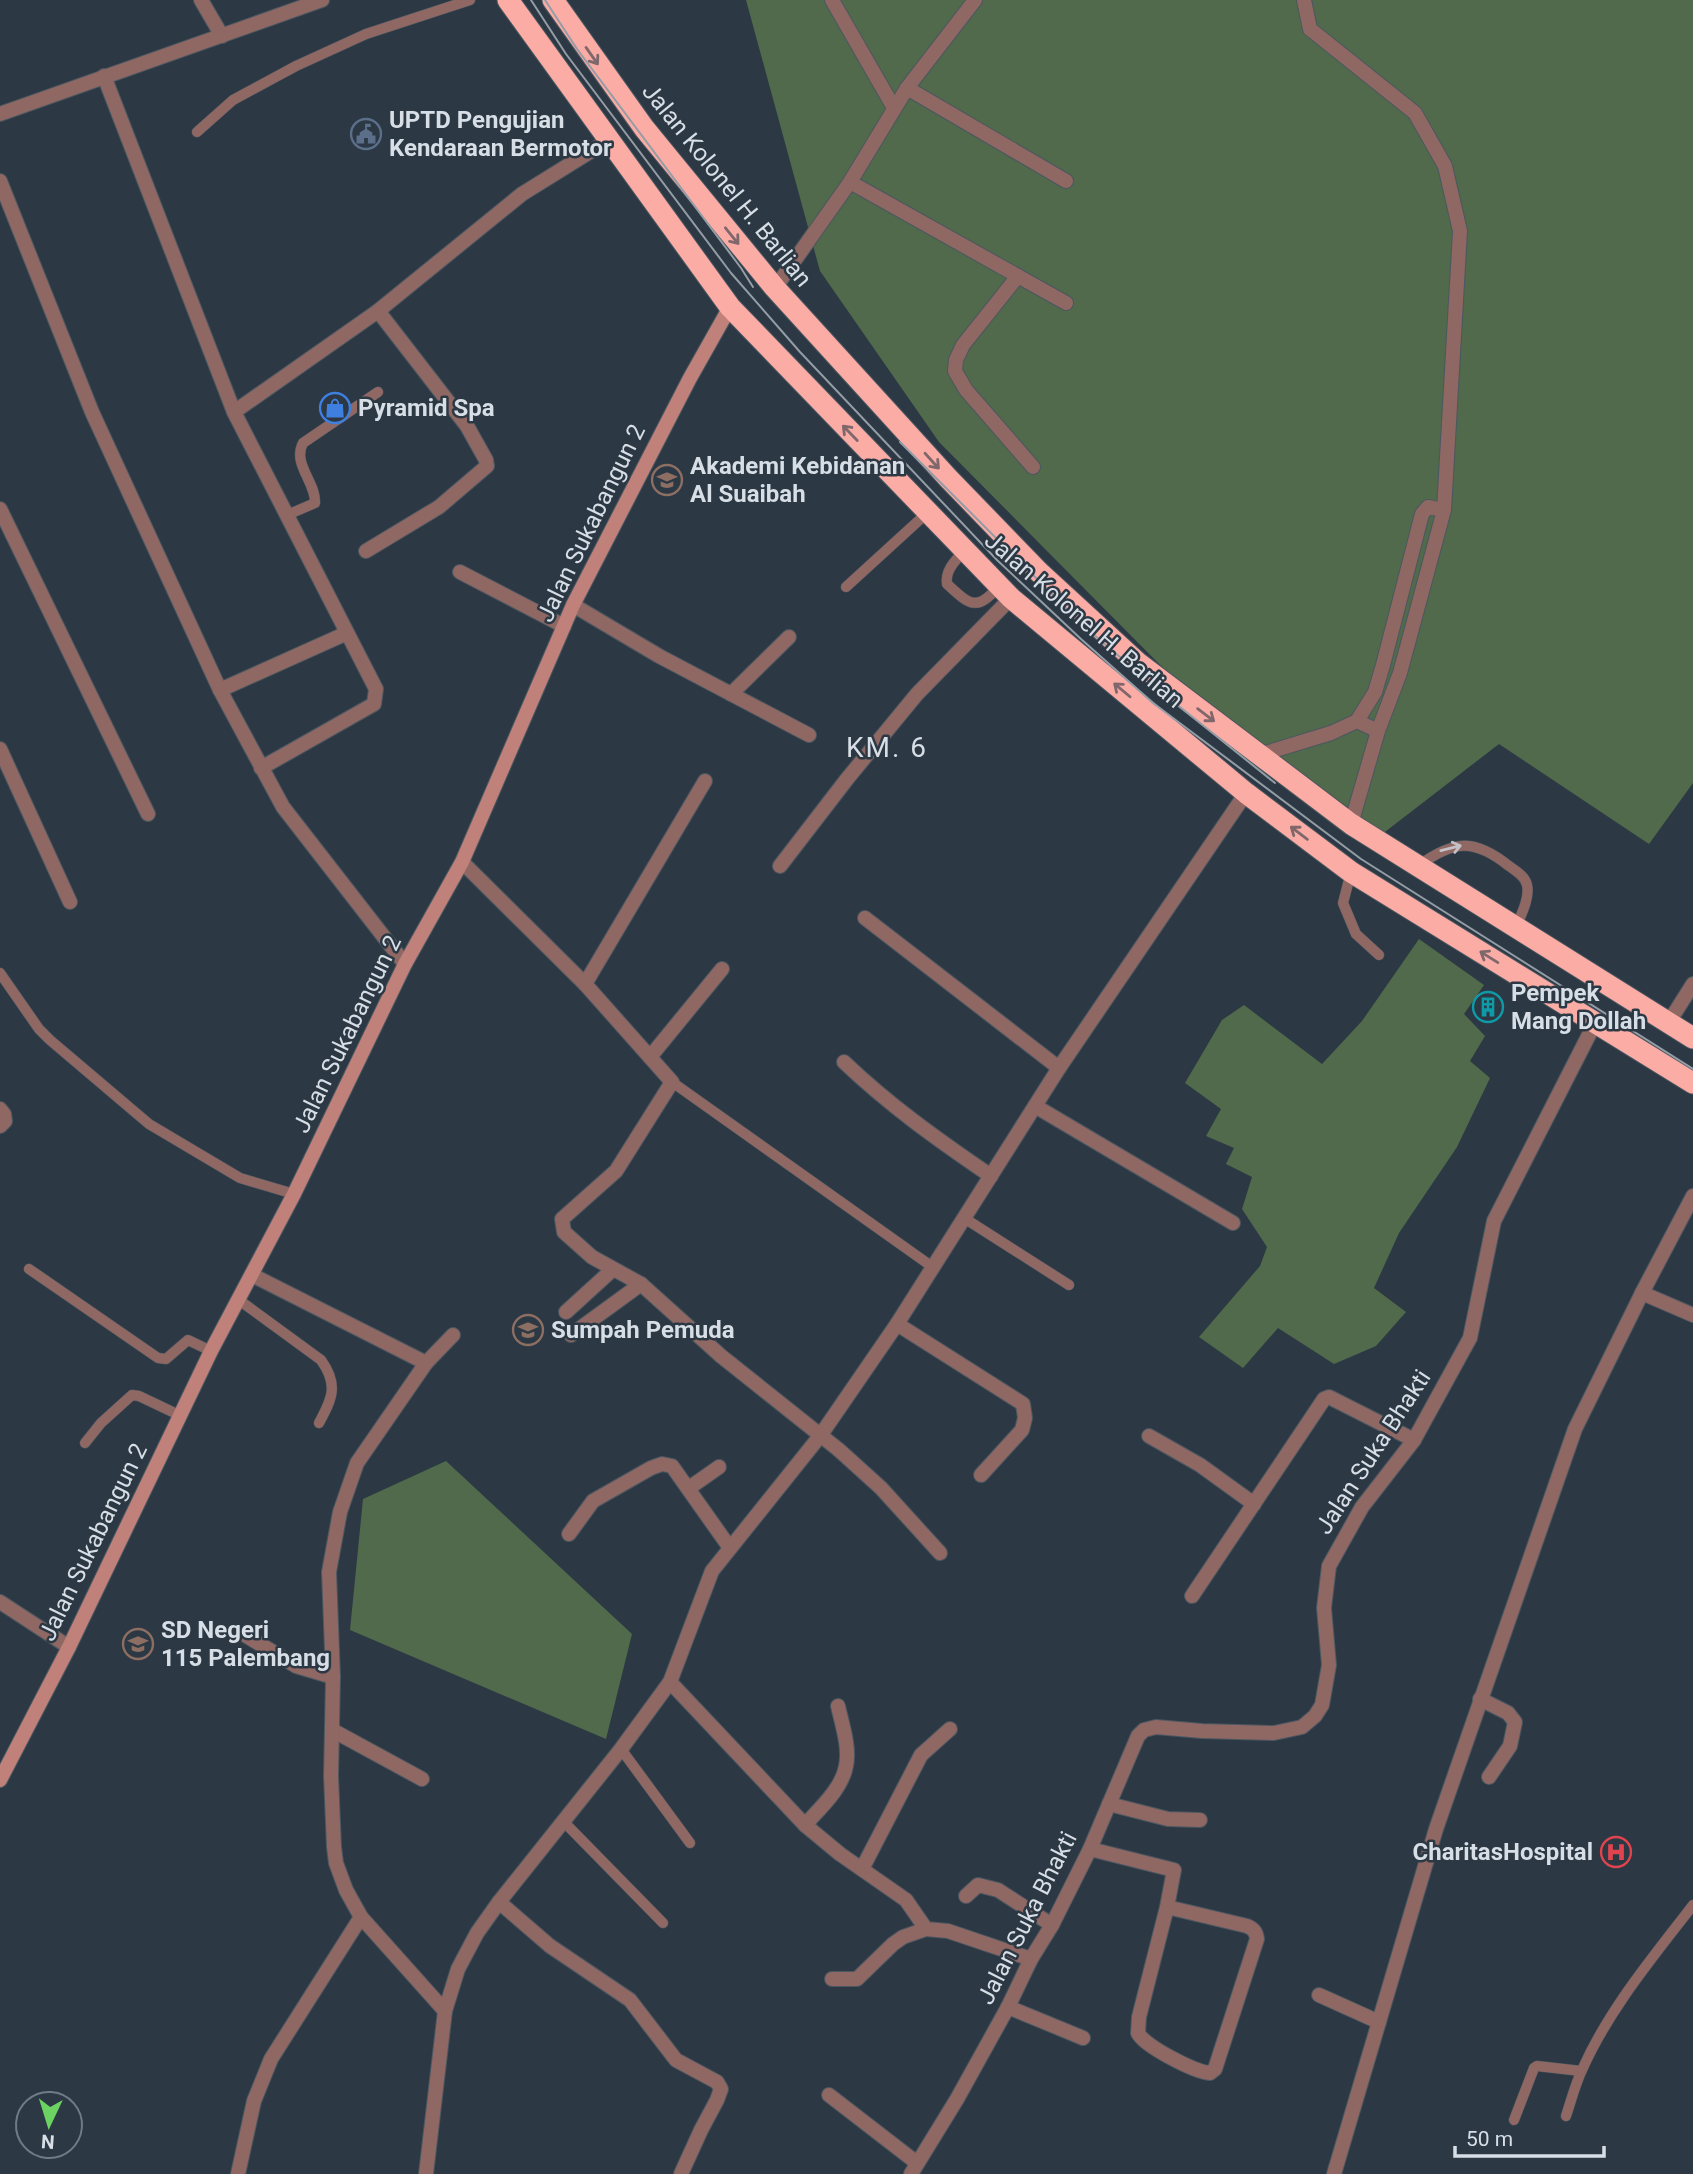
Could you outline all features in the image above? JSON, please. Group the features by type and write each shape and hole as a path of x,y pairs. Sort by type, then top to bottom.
{"highway":[{"name":"Jalan Kolonel H. Barlian","path":"508,0 730,307 1004,592 1247,793 1350,872 1693,1083"},
{"name":"Jalan Kolonel H. Barlian","path":"553,0 644,128 775,288 948,478 1067,598 1137,662 1351,824 1693,1038"},
{"path":"1043,625 1067,598"}],"street":[{"path":"201,0 222,36"},
{"path":"0,114 322,0"},
{"path":"832,0 894,108"},
{"path":"775,288 850,182 907,89 975,0"},
{"path":"1304,0 1310,29 1415,113 1445,166 1460,232 1444,510 1400,673 1378,731 1351,824"},
{"path":"104,76 234,412 376,689 374,704 261,768"},
{"path":"907,89 1066,181"},
{"path":"234,412 378,311 522,194 609,140"},
{"path":"0,181 92,412 220,690 261,768 296,826 405,964"},
{"path":"850,182 1066,303"},
{"path":"1018,276 963,345 954,371 966,390 1033,467"},
{"name":"Jalan Sukabangun 2","path":"0,1780 69,1647 179,1415 294,1194 405,964 462,862 573,605 690,378 730,307"},
{"path":"366,551 439,507 486,466 486,460 467,426 378,311"},
{"path":"1259,755 1331,733 1357,722 1375,692 1422,514 1428,507 1444,510"},
{"path":"0,509 148,814"},
{"path":"460,572 564,626"},
{"path":"780,866 847,779 1004,592"},
{"path":"573,605 659,656 809,735"},
{"path":"220,690 346,633"},
{"path":"731,694 789,636"},
{"path":"1357,722 1378,731"},
{"path":"0,749 70,902"},
{"path":"585,984 705,781"},
{"path":"426,2174 445,2011 450,1989 466,1950 499,1902 621,1749 670,1682 712,1571 820,1436 934,1268 1059,1068 1247,793"},
{"path":"462,862 585,984 672,1082 616,1171 562,1219 564,1232 592,1257 641,1284 711,1348 881,1488 940,1553"},
{"path":"864,918 1059,1068"},
{"path":"650,1058 722,969"},
{"path":"1669,1023 1693,984"},
{"name":"Jalan Suka Bhakti","path":"914,2169 957,2099 1031,1959 1052,1925 1090,1849 1138,1736 1144,1730 1156,1727 1274,1733 1302,1727 1315,1716 1322,1705 1329,1665 1324,1608 1329,1566 1340,1542 1362,1507 1414,1440 1470,1338 1494,1221 1595,1023"},
{"path":"844,1062 876,1093 922,1129 990,1176"},
{"path":"1035,1106 1233,1223"},
{"path":"0,1109 5,1121 0,1126"},
{"path":"1334,2174 1436,1829 1575,1429 1693,1196"},
{"path":"566,1312 612,1270"},
{"path":"252,1275 426,1363"},
{"path":"571,1335 641,1284"},
{"path":"1642,1293 1693,1315"},
{"path":"897,1324 1023,1404 1025,1418 1022,1430 981,1475"},
{"path":"445,2011 361,1917 340,1876 334,1847 329,1572 340,1512 357,1463 426,1363 453,1335"},
{"path":"1192,1596 1327,1397 1414,1440"},
{"path":"1149,1436 1200,1465 1254,1504"},
{"path":"569,1534 593,1501 662,1464 673,1466 730,1548"},
{"path":"689,1488 719,1467"},
{"path":"0,1602 69,1647"},
{"path":"245,1635 296,1666 332,1677"},
{"path":"670,1682 805,1825 906,1900 926,1929"},
{"path":"1480,1699 1508,1713 1515,1722 1510,1746 1489,1777"},
{"path":"805,1825 836,1789 846,1766 845,1738 838,1706"},
{"path":"862,1869 921,1755 950,1729"},
{"path":"332,1730 422,1779"},
{"path":"1108,1804 1168,1819 1200,1820"},
{"path":"1090,1849 1174,1870 1139,2017 1138,2033 1146,2043 1199,2071 1210,2073 1215,2068 1257,1939 1256,1934 1247,1926 1167,1907"},
{"path":"966,1896 970,1889 982,1885 998,1890 1052,1925"},
{"path":"499,1902 550,1946 629,2000 676,2060 717,2082 721,2089 718,2100 681,2174"},
{"path":"238,2174 254,2101 271,2059 361,1917"},
{"path":"832,1979 857,1979 903,1937 926,1929 948,1931 1031,1959"},
{"path":"1320,1995 1379,2022"},
{"path":"1008,2007 1083,2038"},
{"path":"829,2095 914,2169"}],"lane":[{"path":"197,132 233,100 296,66 366,34 470,0"},
{"path":"287,515 315,503 315,495 300,459 303,443 378,392"},
{"path":"846,587 927,513"},
{"path":"964,551 952,565 946,577 947,584 968,603 977,604 1004,592"},
{"path":"1418,866 1438,852 1463,845 1489,850 1522,875 1527,886 1524,908 1516,927"},
{"path":"1350,872 1343,903 1356,934 1379,955"},
{"path":"0,972 39,1029 149,1124 240,1178 294,1194"},
{"path":"672,1082 934,1268"},
{"path":"964,1218 1069,1285"},
{"path":"29,1269 158,1358 166,1359 188,1340 211,1352"},
{"path":"239,1300 321,1360 326,1367 333,1392 319,1423"},
{"path":"85,1443 101,1423 132,1395 179,1415"},
{"path":"621,1749 690,1843"},
{"path":"564,1822 663,1923"},
{"path":"1566,2116 1581,2071 1609,2019 1693,1905"},
{"path":"1514,2120 1534,2068 1537,2066 1581,2071"}],"green space":[{"path":"746,0 1693,0 1693,783 1649,844 1499,744 1368,845 1176,681 939,442 820,271"},
{"path":"1419,939 1484,985 1464,1014 1485,1036 1470,1061 1490,1078 1457,1147 1399,1233 1374,1288 1406,1312 1376,1346 1334,1364 1278,1328 1243,1368 1199,1337 1260,1266 1267,1247 1242,1209 1252,1177 1226,1164 1234,1148 1206,1136 1221,1109 1185,1083 1222,1020 1244,1005 1322,1064 1362,1021"},
{"path":"446,1461 632,1634 606,1739 350,1630 363,1499"}],"tram line":[{"path":"531,0 566,54 731,273 800,352 997,560 1081,639 1153,703 1361,859 1693,1069"},
{"path":"545,0 577,49 753,287"},
{"path":"900,442 1087,629 1275,783"}],"place":[{"name":"UPTD Pengujian Kendaraan Bermotor","path":"366,134"},
{"name":"Pyramid Spa","path":"335,408"},
{"name":"Akademi Kebidanan Al Suaibah","path":"667,480"},
{"name":"Pempek Mang Dollah","path":"1488,1007"},
{"name":"Sumpah Pemuda","path":"528,1330"},
{"name":"SD Negeri 115 Palembang","path":"138,1644"},
{"name":"CharitasHospital","path":"1616,1852"}],"district":[{"name":"KM. 6","path":"887,747"}]}
